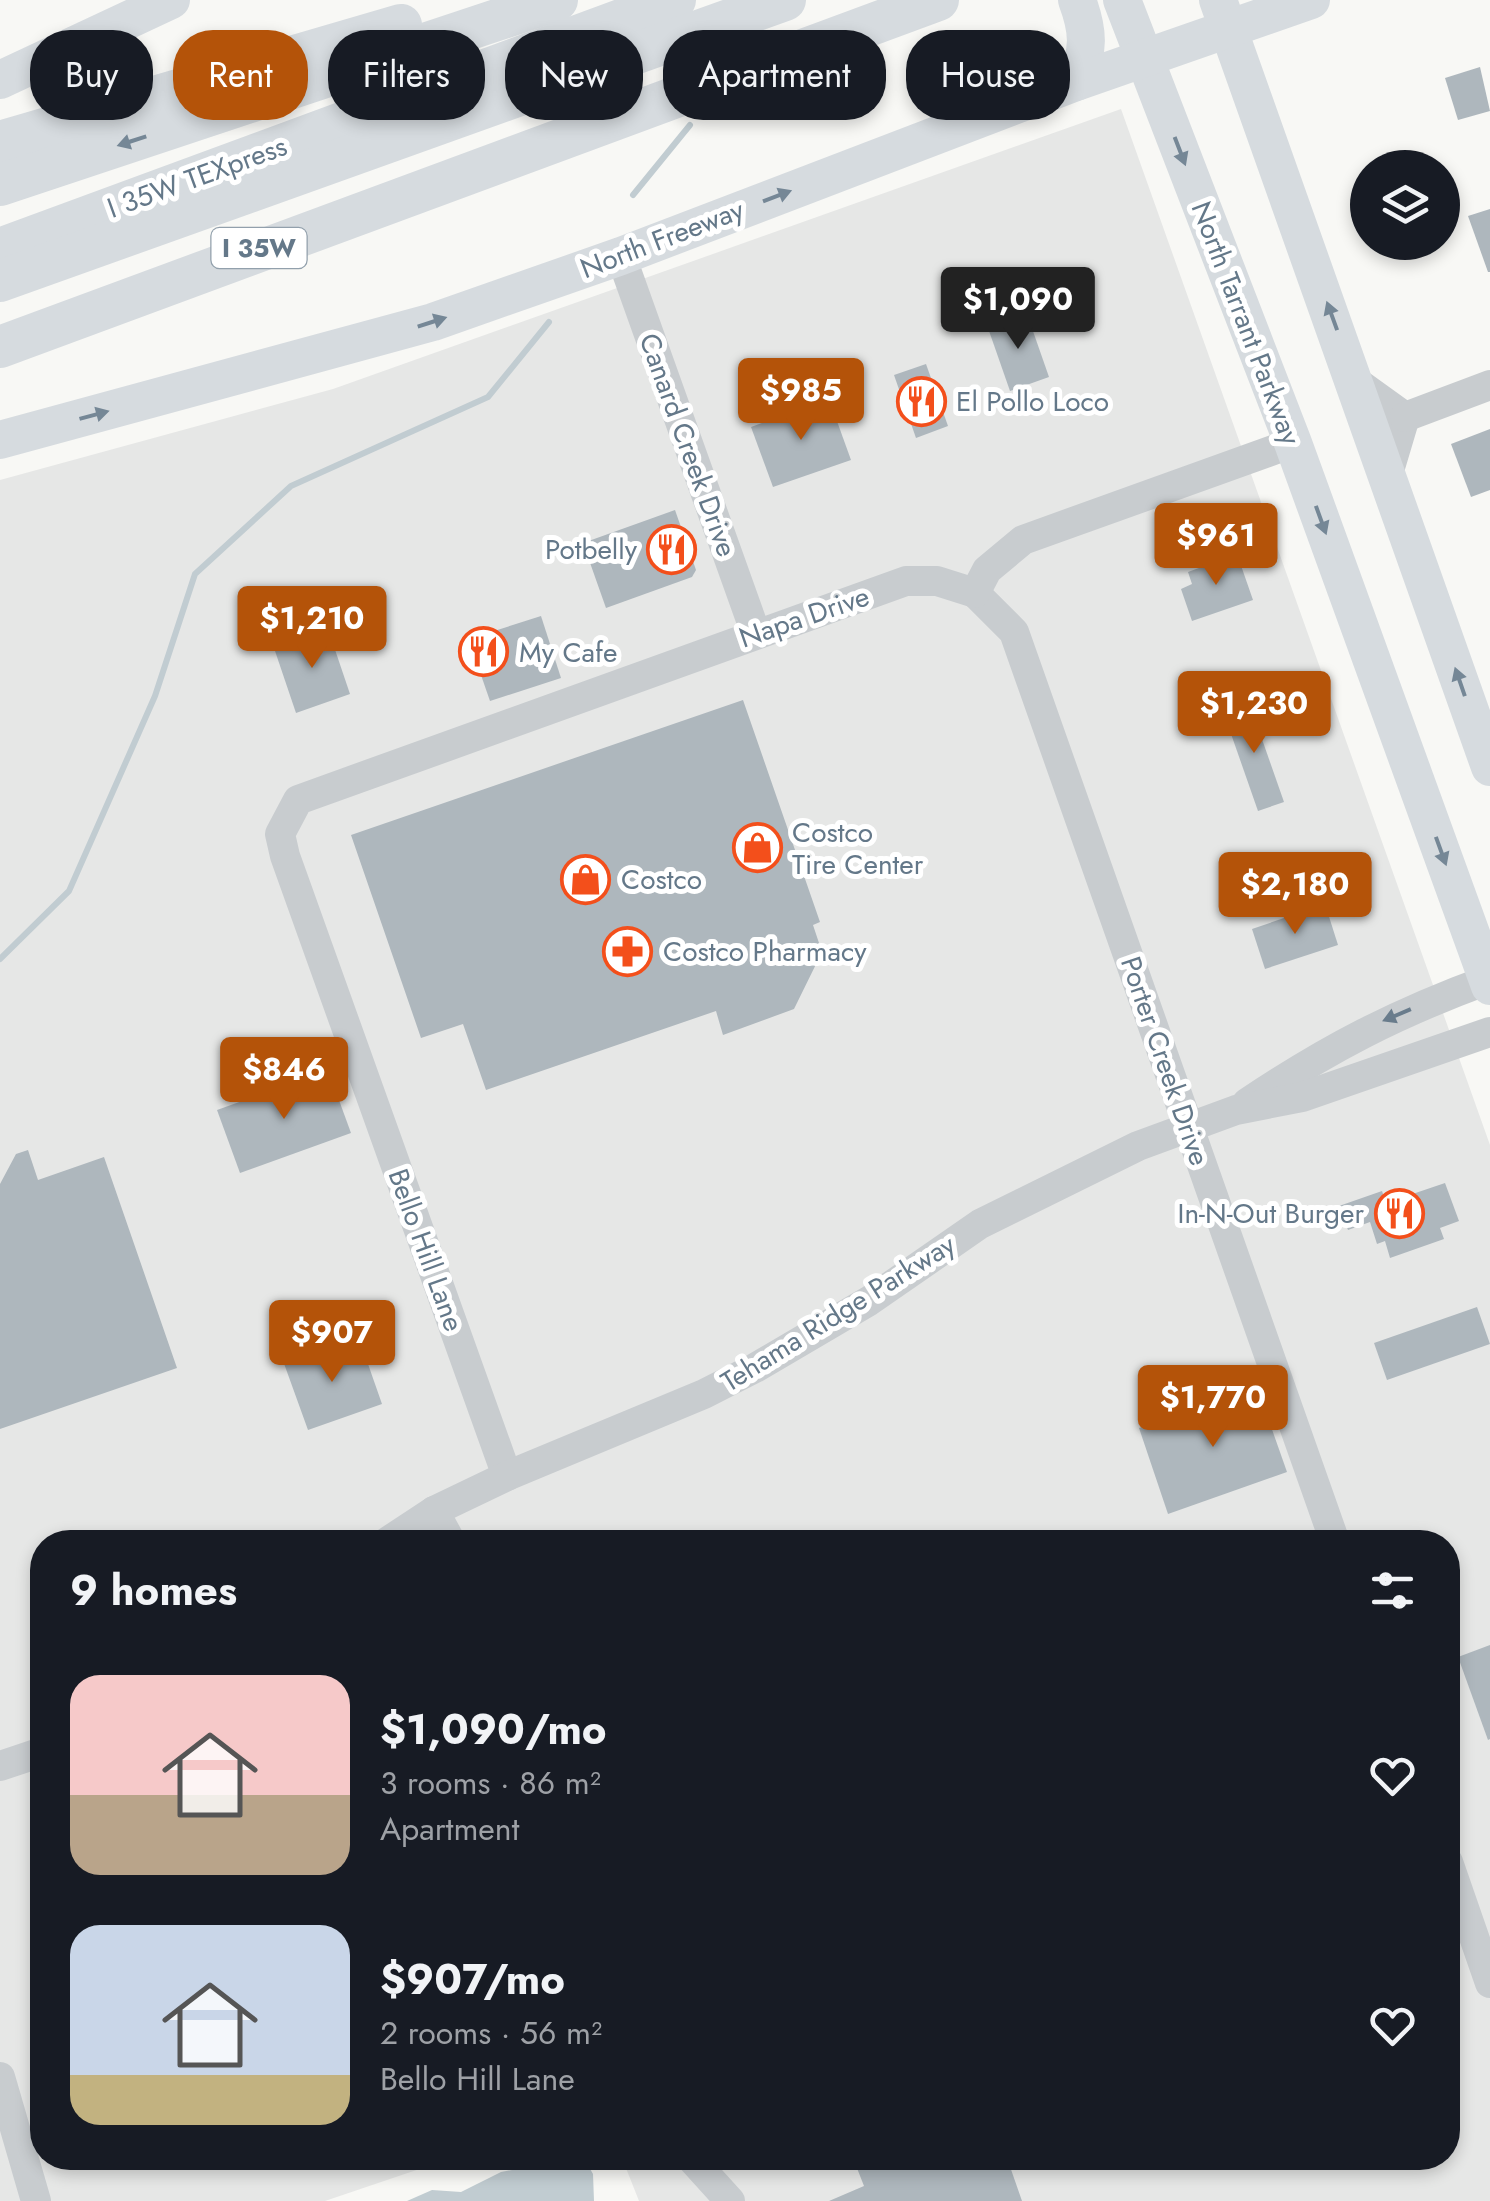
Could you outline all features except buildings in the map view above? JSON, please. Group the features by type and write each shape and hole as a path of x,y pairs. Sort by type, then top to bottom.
{"highway":[{"path":"0,142 488,0"},
{"path":"0,184 557,0"},
{"name":"I 35W TEXpress","path":"0,249 675,0"},
{"name":"I 35W TEXpress","path":"0,280 785,0"},
{"name":"I 35W","path":"0,347 518,152 938,0"},
{"path":"0,220 261,138 298,141"},
{"path":"0,302 342,178 369,150"},
{"path":"0,374 181,292 468,190 518,152"}],"main road":[{"path":"0,80 171,0"},
{"name":"North Freeway","path":"0,440 432,322 620,256 1076,82 1144,61 1223,14 1288,3"},
{"name":"North Tarrant Parkway","path":"1125,8 1294,443 1489,981"},
{"path":"1223,14 1490,767"},
{"path":"1076,82 1088,53 1082,15"}],"street":[{"name":"Canard Creek Drive","path":"620,256 756,634"},
{"path":"1355,381 1406,417"},
{"path":"1406,417 1490,386"},
{"path":"1388,474 1406,417"},
{"path":"975,592 987,570 1023,540 1294,443"},
{"name":"Napa Drive","path":"298,800 906,581 937,581 975,592"},
{"name":"Porter Creek Drive","path":"975,592 1014,632 1330,1530"},
{"name":"Bello Hill Lane","path":"298,800 280,834 285,856 507,1476"},
{"name":"Tehama Ridge Parkway","path":"1236,1110 1322,1052 1387,1018 1489,981"},
{"name":"Tehama Ridge Parkway","path":"405,1530 434,1511 507,1476 704,1394 869,1301 980,1224 1057,1183 1236,1110 1302,1097 1490,1032"},
{"path":"434,1511 444,1530"},
{"path":"0,1766 30,1756"},
{"path":"1460,1897 1490,1983"},
{"path":"0,2077 36,2201"},
{"path":"703,2170 730,2201"}],"shaded area":[{"path":"1121,109 1490,1145 1490,2201 639,2201 627,2170 1460,2170 1460,1530 30,1530 30,2170 417,2170 325,2201 0,2201 0,480 333,389"},
{"path":"591,2170 594,2201 407,2201 432,2190 461,2192 501,2172"}],"waterway":[{"path":"633,195 690,125"},
{"path":"0,959 69,891 155,696 195,574 291,486 488,397 549,322"}],"place":[{"name":"El Pollo Loco","path":"921,401"},
{"name":"Potbelly","path":"672,549"},
{"name":"My Cafe","path":"484,652"},
{"name":"Costco Tire Center","path":"757,848"},
{"name":"Costco","path":"586,879"},
{"name":"Costco Pharmacy","path":"628,951"},
{"name":"In-N-Out Burger","path":"1399,1213"}]}
